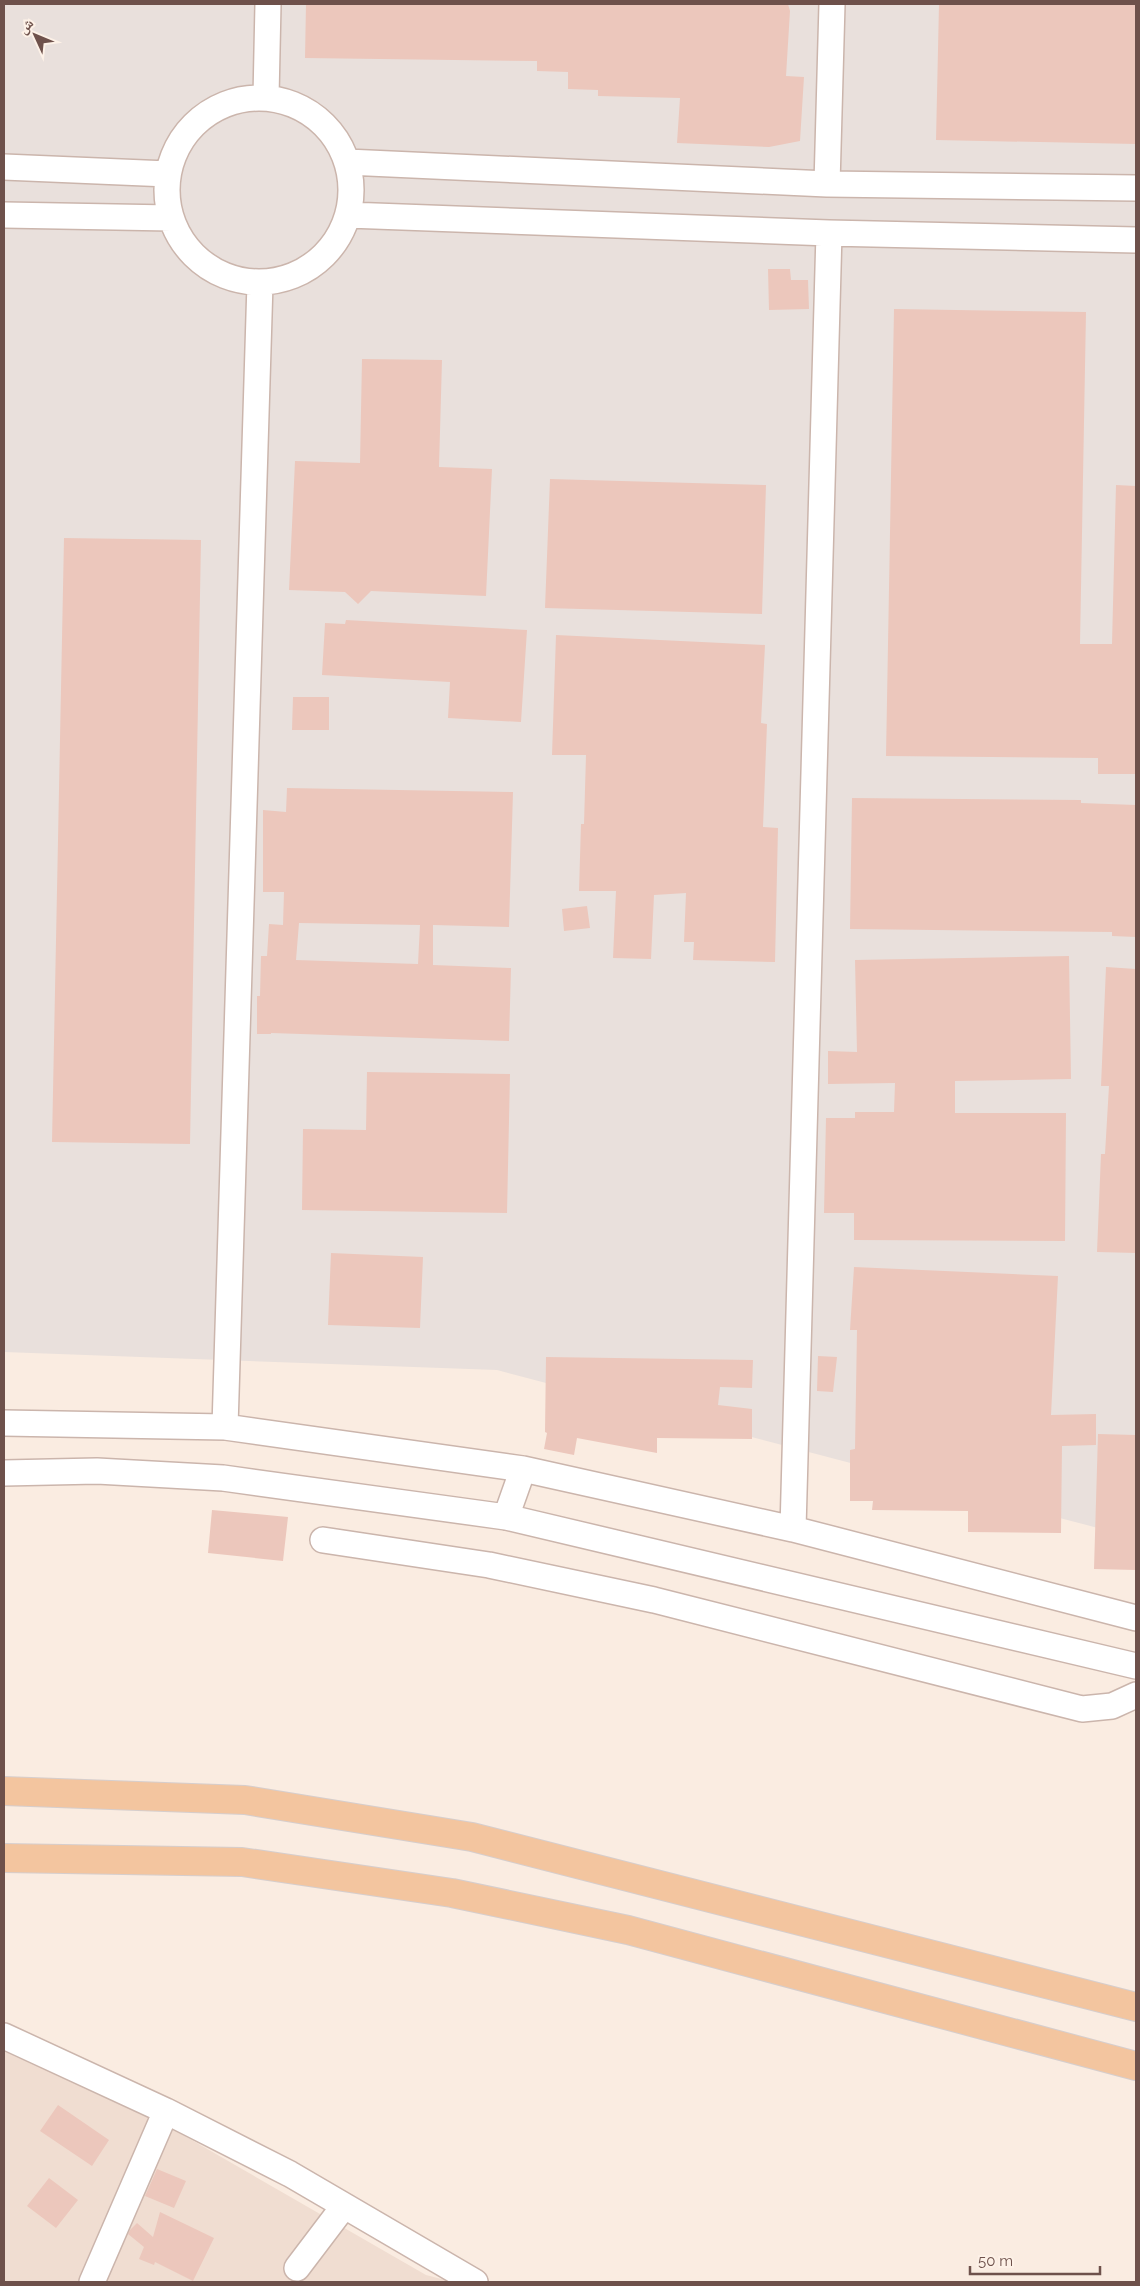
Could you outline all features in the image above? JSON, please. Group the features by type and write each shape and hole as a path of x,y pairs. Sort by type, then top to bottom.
{"main road":[{"path":"4,1791 245,1800 472,1837 1136,2007"},
{"path":"4,1858 242,1862 452,1893 628,1930 1136,2066"}],"street":[{"path":"266,97 268,4"},
{"path":"827,184 832,4"},
{"path":"266,97 293,104 316,117 335,137 347,162 351,188 348,215 335,242 315,263 289,277 260,283 235,280 211,270 191,254 176,232 167,208 166,184 170,162 185,134 207,113 235,100 266,97"},
{"path":"347,162 827,184 1136,188"},
{"path":"4,167 168,174"},
{"path":"4,215 171,218"},
{"path":"348,215 829,233 1136,240"},
{"path":"793,1529 829,233"},
{"path":"226,1427 260,283"},
{"path":"4,1423 226,1427 523,1469 793,1529 1136,1618"},
{"path":"506,1518 523,1469"},
{"path":"4,1472 97,1471 223,1478 547,1525 1136,1666"},
{"path":"323,1540 490,1565 654,1600 1082,1710 1112,1706 1136,1695"},
{"path":"4,2036 166,2111 290,2174 475,2282"},
{"path":"92,2282 166,2111"},
{"path":"297,2268 344,2206"}],"shaded area":[{"path":"4,4 1136,4 1136,1538 497,1370 4,1352"},
{"path":"4,2050 176,2131 426,2275 453,2282 4,2282"}],"building":[{"path":"306,4 788,4 790,11 786,76 804,77 800,141 769,147 677,143 680,98 598,96 598,90 568,89 568,72 537,71 537,61 305,58"},
{"path":"939,4 1136,4 1136,144 936,140"},
{"path":"768,269 790,269 791,280 808,280 809,309 769,310"},
{"path":"894,309 1086,312 1080,644 1112,644 1116,485 1136,486 1136,774 1098,774 1098,758 886,756"},
{"path":"362,359 442,360 439,467 492,469 486,596 371,591 358,604 345,592 289,590 295,461 360,463"},
{"path":"550,479 766,485 762,614 545,608"},
{"path":"64,538 201,540 190,1144 52,1142"},
{"path":"346,620 527,630 521,722 448,718 450,682 322,675 325,623 345,624"},
{"path":"556,635 765,645 761,723 767,724 763,827 778,828 775,962 693,960 694,942 684,942 686,893 654,895 651,959 613,958 616,891 579,891 581,824 584,824 586,755 552,755"},
{"path":"293,697 329,697 329,730 292,730"},
{"path":"287,788 513,792 509,927 433,925 433,965 511,968 509,1041 257,1034 257,996 260,996 261,956 267,956 269,924 283,925 284,892 263,892 263,810 286,812","holes":["299,923 420,925 418,964 296,960"]},
{"path":"852,798 1081,800 1081,803 1136,805 1136,937 1112,936 1112,932 850,929"},
{"path":"587,906 590,928 564,931 562,909"},
{"path":"1069,956 1071,1079 955,1081 955,1113 1066,1113 1065,1241 854,1240 854,1213 824,1213 826,1118 855,1118 855,1112 894,1112 895,1083 828,1084 828,1051 857,1052 855,960"},
{"path":"1106,967 1136,969 1136,1253 1097,1252 1101,1154 1105,1154 1109,1086 1101,1086"},
{"path":"367,1072 510,1074 507,1213 302,1210 303,1129 366,1130"},
{"path":"331,1253 423,1257 420,1328 328,1325"},
{"path":"854,1267 1058,1276 1051,1415 1096,1414 1096,1445 1062,1446 1061,1533 968,1532 968,1511 872,1510 873,1501 850,1501 850,1450 855,1449 857,1330 850,1330"},
{"path":"818,1356 837,1357 833,1392 817,1391"},
{"path":"546,1357 753,1360 752,1388 720,1387 718,1405 752,1409 752,1439 657,1438 657,1453 577,1438 574,1455 544,1449 547,1433 545,1432"},
{"path":"1098,1434 1136,1435 1136,1570 1094,1569"},
{"path":"212,1510 288,1517 283,1561 208,1553"},
{"path":"58,2105 109,2140 92,2166 40,2131"},
{"path":"157,2169 186,2181 174,2208 145,2196"},
{"path":"49,2178 78,2200 56,2228 27,2206"},
{"path":"160,2212 214,2238 193,2281 155,2262 154,2265 139,2259 144,2247 128,2234 137,2223 153,2237"}]}
